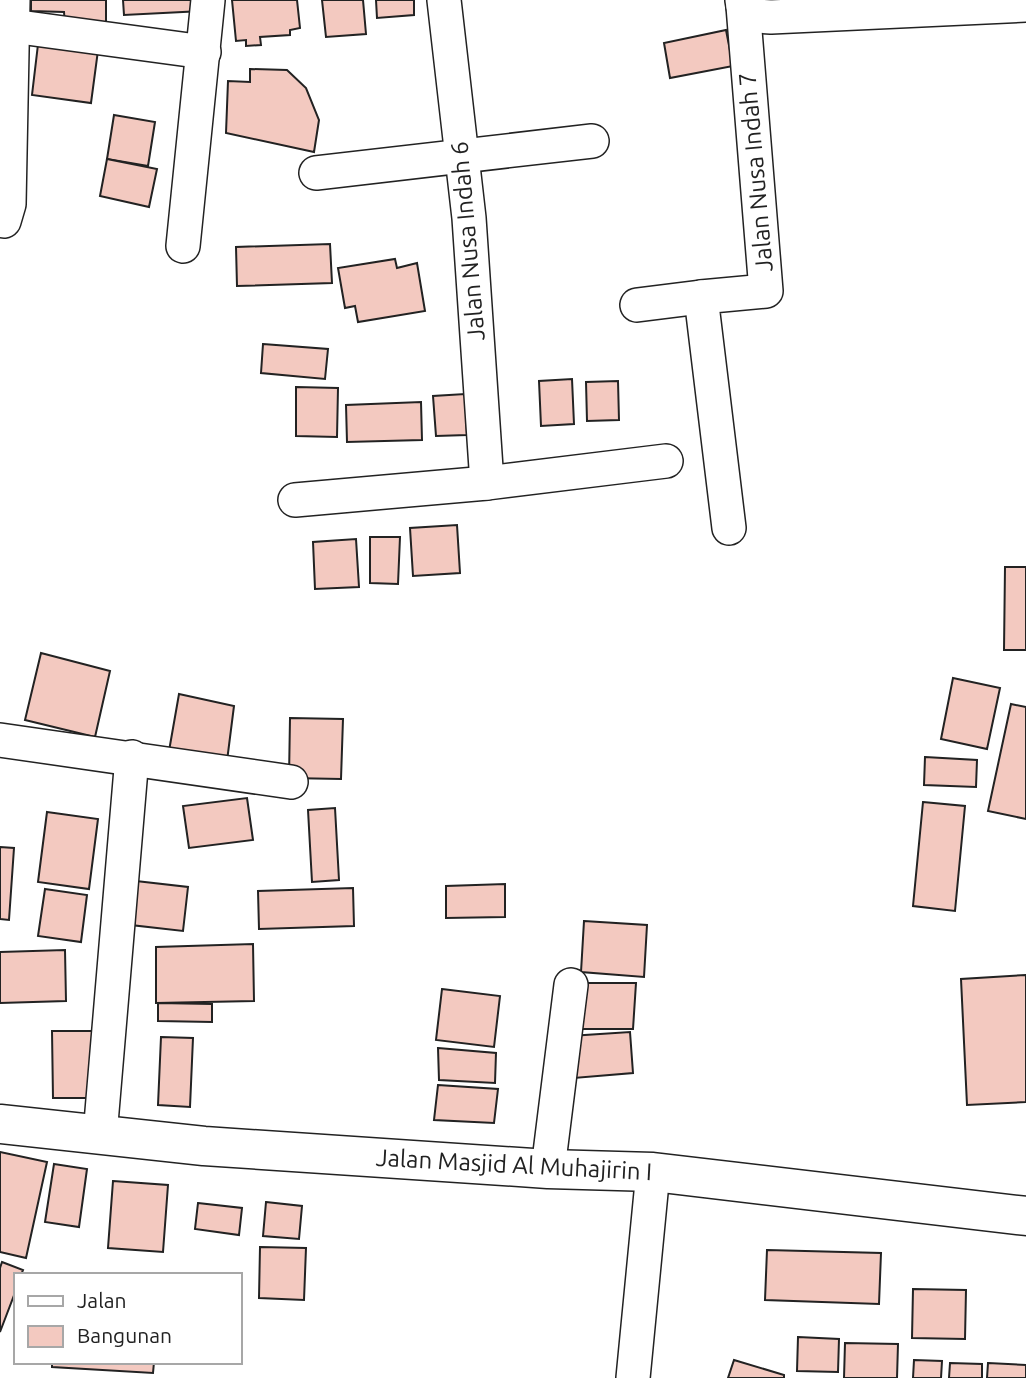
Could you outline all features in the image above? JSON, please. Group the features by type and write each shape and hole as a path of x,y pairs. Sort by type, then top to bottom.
{"street":[{"path":"183,246 208,0"},
{"name":"Jalan Nusa Indah 6","path":"444,0 468,218 487,483"},
{"path":"742,3 756,16 771,17 1026,5"},
{"name":"Jalan Nusa Indah 7","path":"701,297 766,291 742,3"},
{"path":"4,221 9,204 12,13 204,52"},
{"path":"317,173 592,141"},
{"path":"637,305 701,297 729,528"},
{"path":"295,500 487,483 666,461"},
{"path":"0,740 291,782"},
{"path":"100,1135 132,757"},
{"path":"548,1169 572,985"},
{"name":"Jalan Masjid Al Muhajirin I","path":"0,1124 204,1146 548,1169 653,1172 1026,1216"},
{"path":"634,1378 653,1172"}],"building":[{"path":"31,0 106,0 106,29 65,25 64,12 31,11"},
{"path":"123,0 201,0 202,11 124,15"},
{"path":"232,0 297,0 300,28 290,30 290,35 260,37 261,45 246,46 246,40 236,41"},
{"path":"322,0 363,0 366,34 326,37"},
{"path":"376,0 414,0 414,15 377,18"},
{"path":"726,30 733,66 670,78 664,43"},
{"path":"39,36 99,43 91,103 32,95"},
{"path":"250,69 287,70 306,88 319,120 314,152 226,133 228,81 250,82"},
{"path":"114,115 155,122 148,166 107,159"},
{"path":"107,159 157,169 149,207 100,196"},
{"path":"330,244 332,283 237,286 236,247"},
{"path":"395,259 397,268 417,263 425,311 358,322 355,306 345,308 338,268"},
{"path":"263,344 328,349 325,379 261,373"},
{"path":"572,379 574,424 541,426 539,381"},
{"path":"618,381 619,420 587,421 586,382"},
{"path":"296,387 338,388 337,437 296,436"},
{"path":"465,394 467,435 436,436 433,396"},
{"path":"421,402 422,440 347,442 346,405"},
{"path":"457,525 460,573 413,576 410,528"},
{"path":"370,537 400,537 398,584 370,583"},
{"path":"356,539 359,587 315,589 313,542"},
{"path":"1005,567 1026,567 1026,650 1004,650"},
{"path":"41,653 110,671 95,737 25,720"},
{"path":"953,678 1000,688 987,749 941,739"},
{"path":"179,694 234,706 227,761 169,751"},
{"path":"1011,704 1026,707 1026,819 988,811"},
{"path":"290,718 343,719 341,779 289,778"},
{"path":"925,757 977,760 976,787 924,785"},
{"path":"247,798 253,840 189,848 183,806"},
{"path":"923,802 965,806 955,911 913,906"},
{"path":"335,808 339,880 312,882 308,810"},
{"path":"47,812 98,819 89,889 38,882"},
{"path":"0,847 14,848 9,920 0,919"},
{"path":"136,881 188,887 183,931 131,925"},
{"path":"505,884 505,917 446,918 446,886"},
{"path":"353,888 354,926 259,929 258,891"},
{"path":"45,889 87,895 81,942 38,936"},
{"path":"584,921 647,925 644,977 581,972"},
{"path":"253,944 254,1001 156,1003 156,947"},
{"path":"65,950 66,1001 0,1003 0,952"},
{"path":"1026,975 1026,1102 967,1105 961,979"},
{"path":"575,983 636,983 633,1029 575,1029"},
{"path":"442,989 500,996 494,1047 436,1040"},
{"path":"158,1003 212,1004 212,1022 158,1021"},
{"path":"52,1031 97,1031 97,1098 53,1098"},
{"path":"630,1032 633,1073 574,1078 570,1036"},
{"path":"161,1037 193,1038 190,1107 158,1105"},
{"path":"438,1048 496,1053 495,1083 439,1080"},
{"path":"438,1085 498,1089 494,1123 434,1120"},
{"path":"0,1152 47,1162 26,1258 0,1252"},
{"path":"54,1164 87,1169 79,1227 45,1222"},
{"path":"113,1181 168,1185 163,1252 108,1248"},
{"path":"266,1202 302,1206 299,1239 263,1236"},
{"path":"198,1203 242,1208 239,1235 195,1229"},
{"path":"260,1247 306,1248 304,1300 259,1298"},
{"path":"767,1250 881,1253 879,1304 765,1300"},
{"path":"2,1262 23,1270 22,1273 14,1273 14,1295 0,1332"},
{"path":"913,1289 966,1290 965,1339 912,1338"},
{"path":"798,1337 839,1339 838,1372 797,1371"},
{"path":"845,1343 898,1344 897,1378 844,1378"},
{"path":"734,1360 784,1375 784,1378 728,1378"},
{"path":"914,1360 942,1361 941,1378 913,1378"},
{"path":"950,1363 982,1364 982,1378 949,1378"},
{"path":"988,1363 1026,1365 1026,1378 987,1378"},
{"path":"52,1364 154,1364 153,1373 52,1367"}]}
